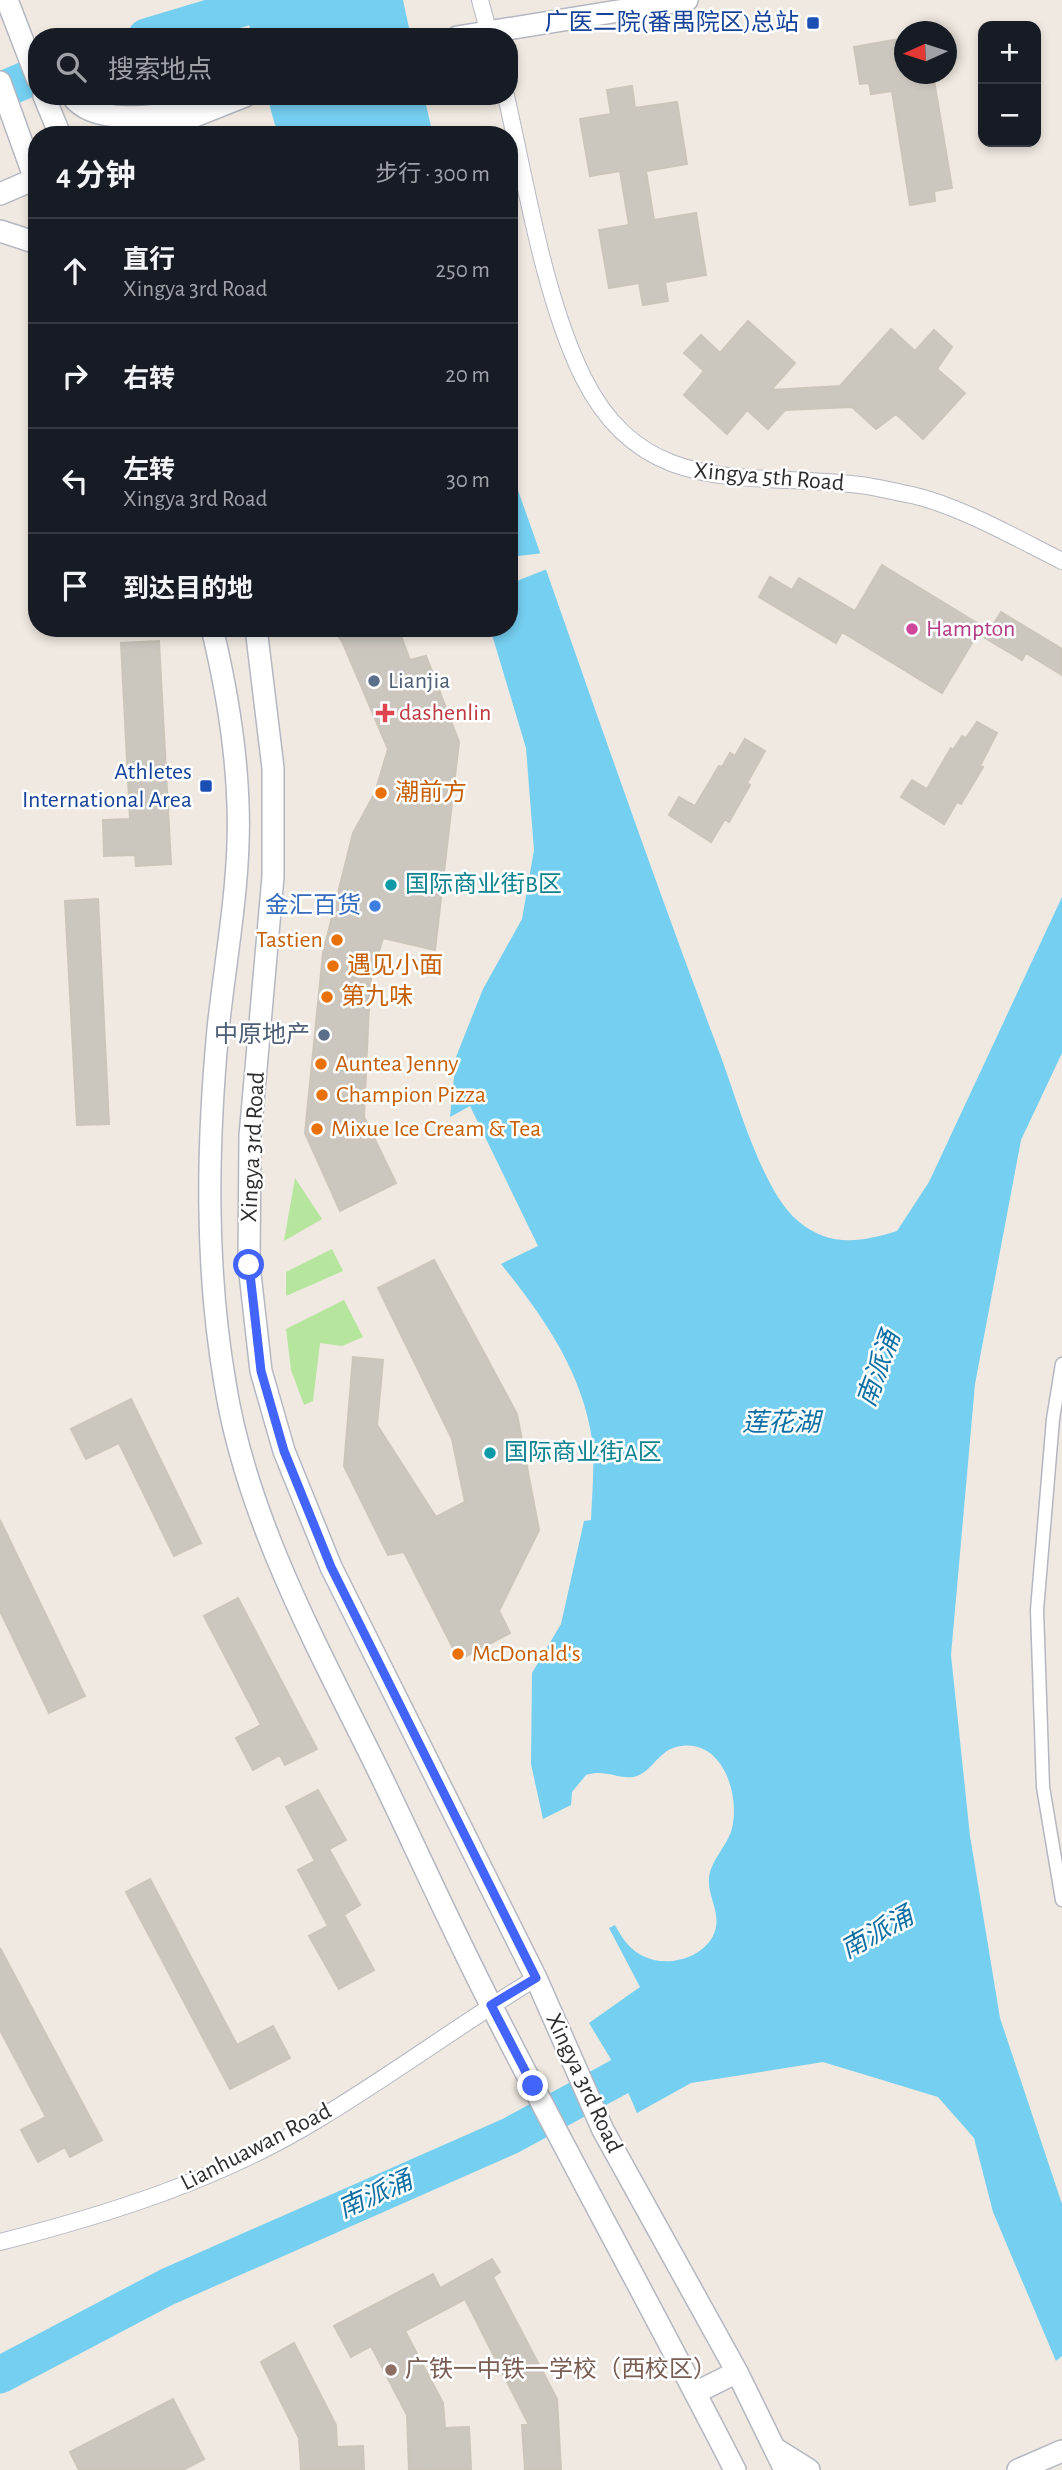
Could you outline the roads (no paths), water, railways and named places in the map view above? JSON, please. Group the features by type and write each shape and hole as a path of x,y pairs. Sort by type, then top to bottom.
{"street":[{"path":"480,0 488,28"},
{"path":"518,30 687,0"},
{"path":"10,8 28,40"},
{"path":"0,82 28,159"},
{"path":"83,105 108,116 128,117 211,108"},
{"path":"168,126 220,105"},
{"name":"Xingya 5th Road","path":"508,105 513,126"},
{"path":"189,126 211,108"},
{"name":"Xingya 5th Road","path":"518,145 564,332 583,377 599,404 614,425 643,449 678,468 714,476 861,485 916,496 997,529 1062,561"},
{"path":"0,194 28,183"},
{"path":"0,232 28,240"},
{"name":"Xingya 3rd Road","path":"214,637 229,700 239,806 233,928 218,1029 209,1177 210,1254 225,1387 255,1501 314,1638 491,2005 735,2470"},
{"name":"Xingya 3rd Road","path":"257,637 273,768 273,877 248,1188 249,1265 261,1371 284,1451 331,1567 536,1978 603,2130 737,2372 785,2470"},
{"path":"1062,1364 1053,1419 1037,1610 1043,1787 1062,1900"},
{"name":"Lianhuawan Road","path":"0,2242 88,2220 208,2176 316,2121 536,1978"},
{"path":"718,2470 695,2393 737,2372"},
{"path":"774,2448 809,2470"},
{"path":"1018,2470 1054,2454"}],"water":[{"path":"243,0 403,0 409,28 250,28"},
{"path":"269,105 426,105 431,126 276,126"},
{"name":"莲花湖","path":"518,491 751,1141 772,1188 785,1207 798,1221 822,1236 858,1240 897,1231 929,1182 1062,897 1062,1053 1021,1140 975,1384 951,1655 970,1836 1000,2018 1062,2204 1062,2356 1056,2361 993,2212 974,2138 938,2097 823,2062 691,2083 637,2113 621,2076 589,2023 640,1987 609,1928 615,1925 626,1943 638,1953 652,1960 662,1961 692,1956 713,1936 716,1919 709,1878 713,1864 731,1832 734,1802 731,1786 717,1759 706,1750 692,1746 676,1747 664,1753 645,1772 633,1777 599,1773 586,1775 572,1792 571,1805 543,1819 531,1764 532,1673 561,1624 584,1521 591,1520 592,1439 587,1414 570,1367 546,1324 501,1264 538,1246 470,1106 450,1117 456,1057 483,989 522,919 534,850 526,748 493,637 518,637"}],"waterway":[{"path":"176,28 269,0"},
{"path":"0,91 28,79"},
{"name":"南派涌","path":"0,2375 167,2287 510,2136 665,2052"}],"place":[{"name":"广医二院(番禺院区)总站","path":"813,23"},
{"name":"Hampton","path":"912,629"},
{"name":"Lianjia","path":"374,681"},
{"name":"dashenlin","path":"385,713"},
{"name":"Athletes International Area","path":"206,786"},
{"name":"潮前方","path":"381,793"},
{"name":"国际商业街B区","path":"391,885"},
{"name":"金汇百货","path":"375,906"},
{"name":"Tastien","path":"337,940"},
{"name":"遇见小面","path":"333,966"},
{"name":"第九味","path":"327,997"},
{"name":"中原地产","path":"324,1035"},
{"name":"Auntea Jenny","path":"321,1064"},
{"name":"Champion Pizza","path":"322,1095"},
{"name":"Mixue Ice Cream & Tea","path":"317,1129"},
{"name":"国际商业街A区","path":"490,1453"},
{"name":"McDonald's","path":"458,1654"},
{"name":"广铁一中铁一学校（西校区）","path":"391,2370"}]}
